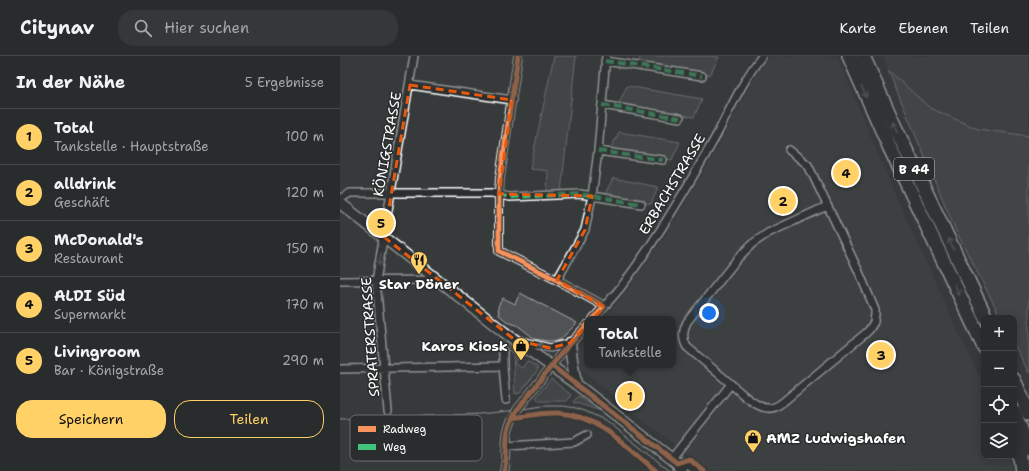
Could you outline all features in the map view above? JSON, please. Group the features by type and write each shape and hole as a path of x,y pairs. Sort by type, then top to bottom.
{"highway":[{"name":"B 44","path":"849,56 889,146 981,341"},
{"name":"B 44","path":"863,56 894,127 985,315"},
{"path":"1017,379 1025,383 1029,392"},
{"path":"1017,385 1029,414"},
{"path":"1017,419 1029,449"},
{"path":"1017,441 1022,471"}],"main road":[{"path":"340,203 504,332 576,384 677,464 689,464 698,471"},
{"path":"570,343 576,384"}],"street":[{"name":"KÖNIGSTRASSE","path":"384,237 414,56"},
{"path":"518,56 500,178 499,251 557,280 604,307"},
{"name":"ERBACHSTRASSE","path":"595,316 620,288 635,268 713,142 751,70 762,56"},
{"path":"557,280 585,230 592,196 598,151 606,58 702,76"},
{"path":"410,85 512,100"},
{"path":"602,105 680,118"},
{"path":"789,150 808,165 859,272 876,314 874,322 866,334 783,402 775,407 768,408 759,406 687,347 683,336 685,326 738,258 752,244 768,233 827,206"},
{"path":"598,151 663,160"},
{"path":"340,199 350,193 492,193 509,196 580,194 641,204"},
{"name":"SPRATERSTRASSE","path":"384,237 376,281 388,411"},
{"path":"340,281 429,280 434,276"},
{"path":"504,471 506,464 508,431 517,410 570,343 584,328"},
{"path":"515,340 550,348 570,343"},
{"path":"503,351 506,400"},
{"path":"340,369 504,366"},
{"path":"677,464 731,384"},
{"path":"507,446 574,442 587,435"}],"highlighted area":[{"path":"410,85 512,100 499,194 592,196 585,230 557,280 604,307 570,343 550,348 515,340 384,237"}],"shaded area":[{"path":"554,56 576,56 561,192 547,192 548,171 530,169"},
{"path":"641,56 719,57 710,75 637,63"},
{"path":"771,56 837,56 893,190 981,381 981,459 1010,459 1012,471 709,471 650,426 579,367 579,349 584,340 584,368 676,368 676,316 606,316 628,289 665,236 717,149 750,85"},
{"path":"883,56 1029,56 1029,136 978,129 930,108 888,70"},
{"path":"888,70 930,108 978,129 1029,136 1029,373 1017,350 1017,315 999,315 956,231"},
{"path":"627,86 702,99 694,117 618,105"},
{"path":"619,132 680,142 672,160 610,150"},
{"path":"613,178 658,187 651,204 604,196"},
{"path":"520,293 577,323 560,340 548,341 535,339 517,325 509,323 499,315 498,306 503,298 515,304"},
{"path":"499,341 504,341 520,354 514,363 522,368 527,361 537,367 538,370 520,393 515,394 513,354 504,347 500,346"},
{"path":"551,379 571,395 567,401 539,401 536,397"},
{"path":"578,396 601,411 573,402"}],"tram line":[{"path":"452,415 480,414 543,406 563,406 576,408 607,421 670,471"},
{"path":"340,419 350,419"}],"marked path":[{"path":"605,61 702,76"},
{"path":"602,105 680,118"},
{"path":"598,151 663,160"},
{"path":"499,194 509,197 580,194 641,204"}],"cycle path":[{"path":"518,56 500,178 499,251 599,303 604,307 596,316"},
{"path":"504,471 508,430 517,410 560,355 584,328"},
{"path":"552,366 677,463 689,459 704,471"},
{"path":"513,418 552,413 573,415 599,426 611,434 656,471"}],"place":[{"name":"ALDI Süd","path":"846,173"},
{"name":"alldrink","path":"783,201"},
{"name":"Livingroom","path":"381,223"},
{"name":"Star Döner","path":"419,275"},
{"name":"McDonald's","path":"881,355"},
{"name":"Karos Kiosk","path":"521,361"},
{"name":"Total","path":"630,396"},
{"name":"AMZ Ludwigshafen","path":"753,453"}]}
